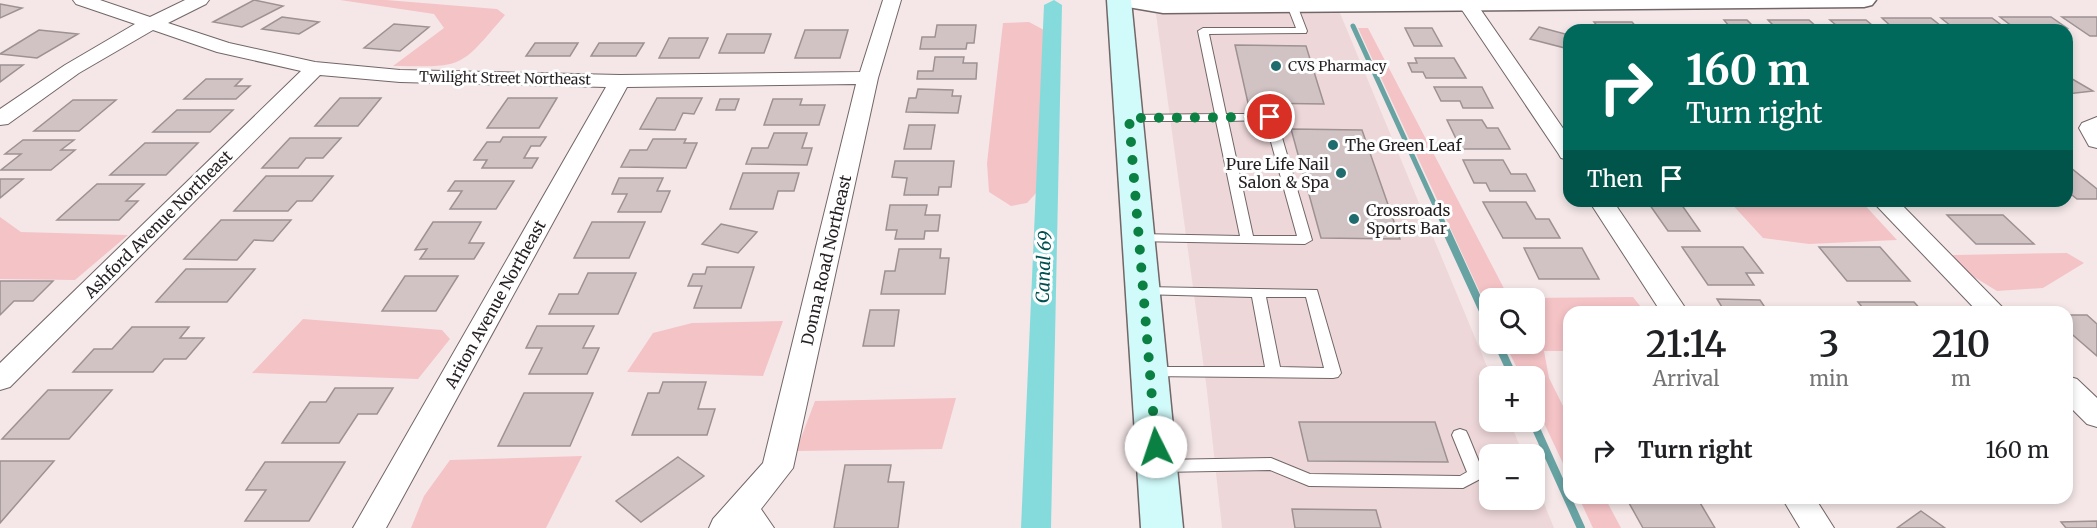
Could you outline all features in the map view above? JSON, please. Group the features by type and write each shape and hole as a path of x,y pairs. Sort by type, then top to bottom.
{"main road":[{"path":"1122,0 1129,118 1162,528"}],"street":[{"name":"Twilight Street Northeast","path":"82,0 224,48 315,68 400,76 620,81 868,78"},
{"path":"0,119 55,78 150,22 200,0"},
{"name":"Donna Road Northeast","path":"742,522 777,468 868,78 892,0"},
{"path":"1122,0 1163,6 1864,0"},
{"path":"1467,4 1559,124"},
{"name":"Ashford Avenue Northeast","path":"0,380 315,68"},
{"name":"Ariton Avenue Northeast","path":"369,528 620,81"},
{"path":"1605,207 1671,306"},
{"path":"1890,207 1988,306"},
{"path":"2073,392 2097,416"},
{"path":"1802,504 1818,528"}],"lane":[{"path":"1247,240 1203,31 1302,31 1292,5"},
{"path":"1129,118 1270,117 1305,240 1139,238"},
{"path":"1144,291 1312,293 1333,373 1150,372"},
{"path":"1258,293 1274,373"},
{"path":"1158,466 1271,464 1310,480 1463,482 1476,474 1460,435"}],"shaded area":[{"path":"340,0 386,0 497,9 505,15 478,46 458,61 448,65 393,66 444,28 434,14"},
{"path":"1340,13 1479,347 1479,354 1482,354 1487,366 1479,366 1479,432 1514,432 1519,444 1479,444 1479,510 1545,510 1545,506 1554,528 1222,528 1207,391 1156,14"},
{"path":"1029,22 1044,30 1038,191 1027,203 1011,206 989,192 987,163 1003,23"},
{"path":"1358,28 1368,28 1504,288 1479,288 1479,290"},
{"path":"1735,207 1867,207 1897,240 1809,244 1763,238"},
{"path":"0,217 21,232 128,235 75,280 0,279"},
{"path":"2067,253 2084,263 2043,288 1997,291 1956,266 1953,255"},
{"path":"1633,297 1640,306 1563,306 1563,351 1545,351 1545,298"},
{"path":"303,319 442,330 450,339 418,379 252,373"},
{"path":"783,321 763,376 627,372 653,333 692,323"},
{"path":"1510,354 1545,354 1549,378 1563,406 1563,463 1545,425 1545,366 1516,366"},
{"path":"956,398 942,449 796,451 815,401"},
{"path":"582,456 546,528 411,528 424,496 450,460"},
{"path":"1582,504 1608,504 1621,528 1593,528"}],"building":[{"path":"254,0 283,6 242,27 213,22"},
{"path":"0,4 22,8 0,18"},
{"path":"282,17 319,22 299,34 262,29"},
{"path":"2000,17 2051,17 2061,24 2009,24"},
{"path":"2062,17 2097,17 2097,36 2090,36"},
{"path":"1882,18 1931,18 1938,24 1888,24"},
{"path":"1941,18 1992,18 2000,24 1948,24"},
{"path":"1724,20 1747,20 1751,24 1727,24"},
{"path":"1768,20 1809,20 1813,24 1772,24"},
{"path":"1830,20 1866,20 1871,24 1835,24"},
{"path":"1594,22 1632,22 1634,24 1596,24"},
{"path":"394,24 429,27 400,51 364,48"},
{"path":"937,25 976,25 974,43 967,43 966,49 920,49 922,37 935,37"},
{"path":"1539,27 1563,33 1563,47 1530,39"},
{"path":"1405,28 1432,28 1442,46 1414,46"},
{"path":"39,30 78,34 37,58 0,54"},
{"path":"805,30 848,30 840,58 795,58"},
{"path":"727,34 771,34 764,53 719,53"},
{"path":"669,38 708,38 699,58 659,58"},
{"path":"535,43 578,43 570,56 526,56"},
{"path":"599,43 644,43 636,56 591,56"},
{"name":"CVS Pharmacy","path":"1235,45 1306,46 1324,104 1248,103"},
{"path":"935,57 964,57 963,63 977,63 976,79 917,79 918,71 933,71"},
{"path":"1415,58 1454,58 1466,78 1426,78 1423,72 1412,72 1408,63 1417,63"},
{"path":"0,65 23,65 0,82"},
{"path":"206,79 242,79 235,86 250,86 236,99 184,99"},
{"path":"2073,79 2093,91 2073,93"},
{"path":"1434,87 1482,87 1493,108 1463,108 1460,101 1441,101"},
{"path":"918,89 953,90 952,96 961,96 958,113 906,112 909,98 916,98"},
{"path":"340,98 381,98 358,126 315,126"},
{"path":"508,98 557,98 539,128 487,128"},
{"path":"657,98 702,98 694,114 683,113 675,130 640,129"},
{"path":"720,99 739,99 735,110 716,110"},
{"path":"773,99 802,99 800,105 825,105 819,125 764,125"},
{"path":"73,100 116,100 79,131 34,131"},
{"path":"177,110 233,110 210,132 153,132"},
{"path":"1447,120 1482,120 1487,128 1498,128 1510,149 1461,149"},
{"path":"909,125 935,125 931,149 904,149"},
{"path":"1291,129 1362,130 1400,239 1321,238"},
{"path":"774,133 807,133 802,148 812,148 807,165 746,164 752,148 768,148"},
{"path":"503,137 546,137 540,146 531,146 524,158 538,158 532,168 482,168 487,160 474,160 487,142 500,142"},
{"path":"290,138 341,138 323,158 306,158 298,168 262,168"},
{"path":"653,139 686,139 684,143 697,143 686,168 621,167 630,150 647,150"},
{"path":"23,140 74,140 61,150 75,150 51,170 1,170 21,154 5,154"},
{"path":"145,143 198,143 166,175 110,175"},
{"path":"1463,160 1503,160 1511,174 1526,174 1535,191 1490,191 1486,183 1474,183"},
{"path":"895,161 954,161 951,187 939,187 938,195 904,195 907,178 892,177"},
{"path":"2073,170 2097,189 2097,199 2077,199 2073,196"},
{"path":"743,173 799,173 794,191 778,191 773,209 730,209"},
{"path":"266,176 333,176 312,201 297,201 288,211 234,211"},
{"path":"619,178 663,178 657,191 670,191 661,212 618,212 627,194 612,194"},
{"path":"0,179 23,179 0,198"},
{"path":"455,181 514,181 496,209 450,209 462,191 448,191"},
{"path":"97,184 144,184 126,201 138,201 119,220 57,220"},
{"path":"1483,202 1526,202 1536,219 1549,219 1560,238 1503,238"},
{"path":"890,205 927,205 925,215 940,215 938,231 925,231 924,239 895,239 897,230 886,230"},
{"path":"1651,207 1683,207 1700,231 1668,231"},
{"path":"1947,215 2003,215 2034,244 1976,244"},
{"path":"221,220 291,220 273,241 254,240 237,260 184,259"},
{"path":"433,222 481,222 469,243 484,243 474,259 420,259 427,249 415,250"},
{"path":"592,222 645,222 629,258 574,258"},
{"path":"721,224 757,232 738,253 702,244"},
{"path":"1682,247 1743,247 1763,273 1746,273 1754,285 1708,285"},
{"path":"1819,247 1880,247 1910,281 1847,281"},
{"path":"1524,248 1582,248 1599,279 1539,279"},
{"path":"899,249 941,249 940,258 949,258 945,294 881,294 885,271 895,271"},
{"path":"707,267 754,267 741,308 694,308 702,286 688,286 693,274 705,274"},
{"path":"186,269 255,269 227,302 156,302"},
{"path":"588,273 636,273 618,314 549,314 559,294 578,294"},
{"path":"405,276 458,276 436,311 382,311"},
{"path":"0,281 53,281 33,301 14,301 0,315"},
{"path":"1717,299 1760,300 1764,306 1721,306"},
{"path":"1858,302 1914,302 1918,306 1861,306"},
{"path":"870,310 899,310 894,346 863,346"},
{"path":"2073,315 2087,315 2097,324 2097,356 2073,335"},
{"path":"537,326 594,326 583,348 599,348 587,374 529,374 542,348 526,348"},
{"path":"132,327 189,327 180,338 204,338 186,359 164,359 153,372 73,372 94,349 112,349"},
{"path":"663,382 706,382 698,409 715,409 707,435 632,435 648,393 659,393"},
{"path":"335,388 393,388 377,414 358,414 339,443 282,443 310,402 326,402"},
{"path":"48,390 112,390 69,439 2,439"},
{"path":"524,393 593,393 570,446 498,446"},
{"path":"1299,422 1435,422 1448,462 1308,461"},
{"path":"678,457 704,476 641,522 616,501"},
{"path":"0,461 54,461 0,523"},
{"path":"265,462 345,462 309,521 245,521 266,490 246,490"},
{"path":"845,465 891,465 888,482 904,482 898,528 834,528"},
{"path":"1630,504 1701,504 1715,528 1643,528"},
{"path":"1292,509 1376,510 1381,528 1295,528"},
{"path":"1921,511 1945,528 1897,528"},
{"path":"2097,521 2097,528 2066,528 2061,522"}],"waterway":[{"name":"Canal 69","path":"1036,528 1053,5"},
{"path":"1353,26 1445,227"},
{"path":"1444,226 1479,302"},
{"path":"1503,354 1508,366"},
{"path":"1538,432 1563,488"},
{"path":"1570,504 1581,528"}],"place":[{"name":"CVS Pharmacy","path":"1276,66"},
{"name":"The Green Leaf","path":"1333,145"},
{"name":"Pure Life Nail Salon & Spa","path":"1341,173"},
{"name":"Crossroads Sports Bar","path":"1354,219"}],"route":[{"path":"1156,447 1129,118 1270,117"}]}
